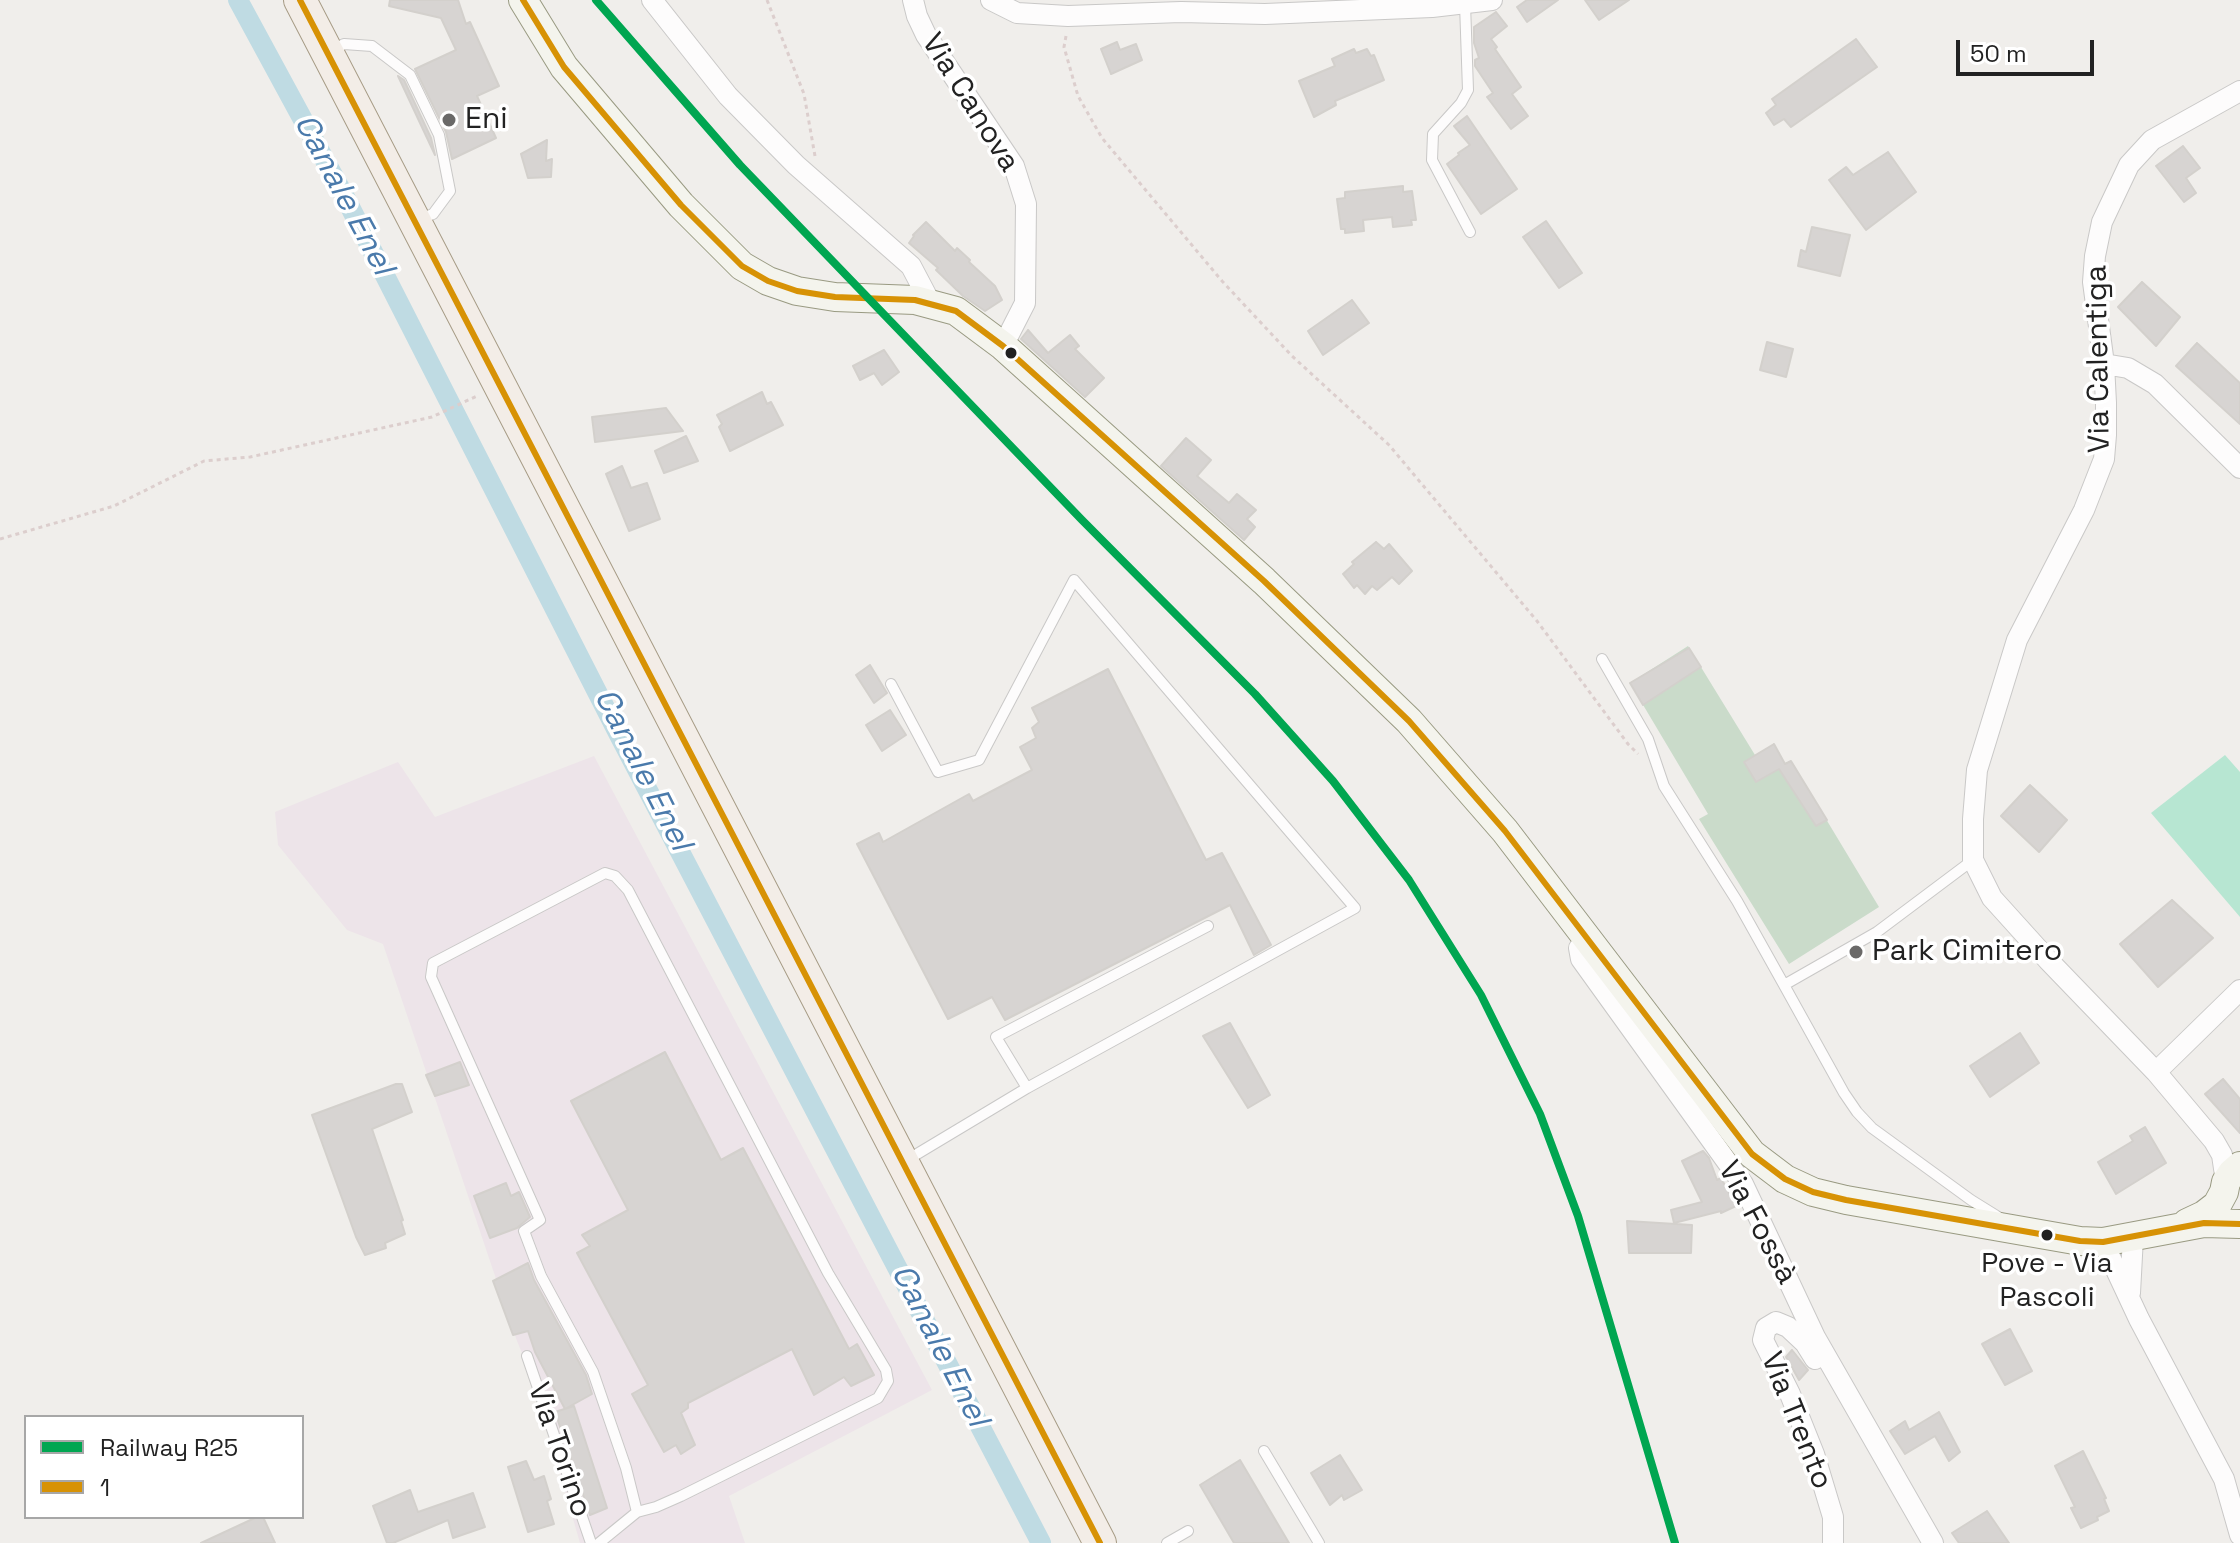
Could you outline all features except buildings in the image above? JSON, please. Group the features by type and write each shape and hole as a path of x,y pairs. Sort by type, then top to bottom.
{"main road":[{"path":"300,0 1100,1543"},
{"path":"523,0 564,67 681,205 742,266 768,281 797,291 835,297 923,302 956,311 1003,346 1264,581 1409,721 1505,831 1752,1154 1785,1179 1813,1192 1846,1200 2080,1241 2103,1242 2183,1226 2240,1222"},
{"path":"2233,1175 2225,1203 2240,1222"},
{"path":"2183,1226 2217,1205 2233,1175"}],"street":[{"path":"652,0 728,96 796,165 911,266 923,302"},
{"name":"Via Canova","path":"913,0 926,35 1014,166 1026,204 1025,303 1003,346"},
{"path":"991,0 1017,13 1067,8 1265,14 1492,0"},
{"name":"Via Calentiga","path":"1973,860 1977,770 2017,640 2084,510 2104,459 2104,364 2093,282 2102,222 2129,165 2152,140 2240,91"},
{"path":"2104,364 2128,368 2155,384 2240,468"},
{"path":"1973,860 1992,898 2156,1072 2214,1141 2233,1175"},
{"name":"Via Fossà","path":"1587,938 1579,948 1581,959 1743,1184 1815,1337 1933,1543"},
{"path":"2156,1072 2240,990"},
{"path":"2130,1297 2133,1237"},
{"path":"2103,1242 2139,1319 2224,1479 2240,1535"},
{"name":"Via Trento","path":"1833,1543 1833,1517 1814,1454 1790,1394 1763,1340 1766,1328 1776,1322 1788,1327 1805,1343 1857,1427 1877,1445"}],"lane":[{"path":"1465,4 1468,90 1461,103 1433,134 1432,160 1470,232"},
{"path":"327,52 344,44 372,46 410,75 439,135 450,191 433,214 415,221"},
{"path":"891,684 938,772 979,760 1074,580 1355,908 1027,1088 902,1163"},
{"path":"1602,659 1648,739 1670,796 1737,901 1857,1112 1872,1128 1971,1200 2000,1217 2003,1228"},
{"path":"1784,985 1877,932 1973,860"},
{"path":"599,1543 637,1512 681,1496 878,1398 888,1381 886,1370 828,1273 628,890 615,876 605,873 433,963 431,977 540,1220 524,1231 541,1276 593,1372 626,1468 637,1512"},
{"path":"1027,1088 996,1037 1208,926"},
{"name":"Via Torino","path":"527,1356 591,1543"},
{"path":"1264,1451 1319,1543"},
{"path":"1167,1543 1188,1531"}],"path":[{"path":"767,0 804,94 820,186"},
{"path":"1067,8 1064,47 1078,96 1102,138 1222,281 1292,356 1389,445 1537,621 1628,744 1660,776"},
{"path":"0,539 114,506 204,461 250,457 432,417 481,394"}],"shaded area":[{"path":"594,756 932,1390 729,1496 745,1543 580,1543 533,1380 517,1341 383,944 347,930 278,845 275,812 398,762 435,817"}],"green space":[{"path":"1688,646 1755,755 1774,744 1785,763 1791,761 1879,907 1789,964 1699,819 1708,814 1630,683"},
{"path":"2225,755 2240,772 2240,917 2151,813"}],"waterway":[{"name":"Canale Enel","path":"238,0 347,201 619,735 1041,1543"}],"rail line":[{"name":"R25","path":"596,0 740,165 1082,520 1255,694 1333,781 1409,880 1481,995 1540,1114 1578,1216 1675,1543"}],"transit line":[{"name":"1","path":"300,0 1100,1543"},
{"name":"1","path":"523,0 564,67 681,205 742,266 768,281 797,291 835,297 915,300 956,311 1003,346 1264,581 1409,721 1505,831 1752,1154 1785,1179 1813,1192 1846,1200 2080,1241 2103,1242 2204,1223 2240,1224"}],"place":[{"name":"Eni","path":"449,120"},
{"name":"Park Cimitero","path":"1856,952"},
{"name":"Pove - Via Pascoli","path":"2047,1235"}]}
